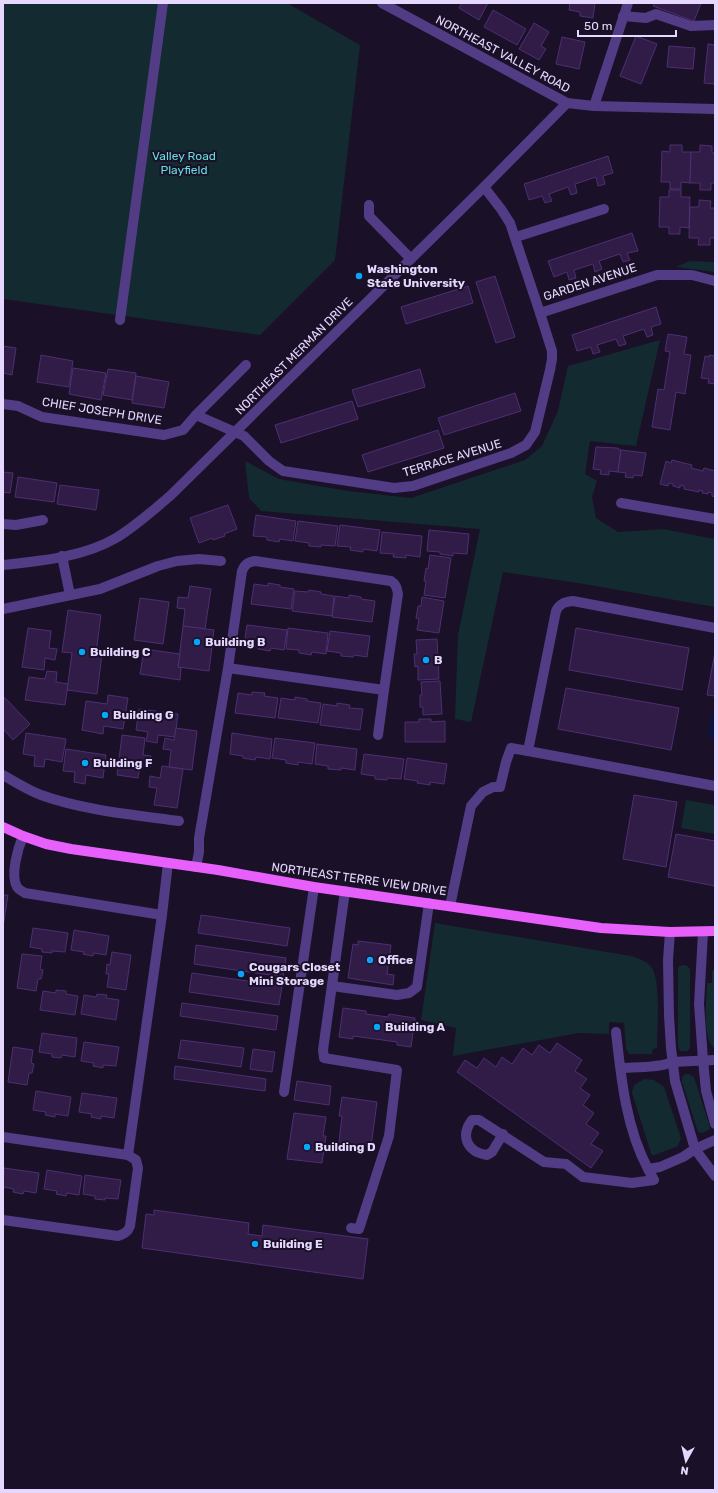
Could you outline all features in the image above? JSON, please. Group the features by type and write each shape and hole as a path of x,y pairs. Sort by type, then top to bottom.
{"main road":[{"name":"NORTHEAST TERRE VIEW DRIVE","path":"3,827 46,844 314,887 601,928 703,933 715,931"}],"street":[{"path":"120,320 163,3"},
{"name":"NORTHEAST VALLEY ROAD","path":"382,3 567,103 594,106 715,109"},
{"path":"594,106 628,3"},
{"path":"623,16 646,18 656,14 691,26 715,25"},
{"name":"NORTHEAST MERMAN DRIVE","path":"3,565 38,562 87,550 102,545 134,526 170,496 484,187 567,103"},
{"name":"GARDEN AVENUE","path":"484,187 510,223 516,237 540,312 657,275 692,275 715,281"},
{"path":"369,205 368,216 411,259"},
{"path":"516,237 604,209"},
{"name":"TERRACE AVENUE","path":"235,432 244,436 269,461 283,471 394,488 413,486 511,453 526,445 535,432 550,370 552,351 540,312"},
{"name":"CHIEF JOSEPH DRIVE","path":"3,404 18,406 42,417 164,435 183,430 246,365"},
{"path":"196,415 235,432"},
{"path":"621,503 715,519"},
{"path":"3,524 16,525 42,520"},
{"path":"62,556 70,595"},
{"path":"3,609 100,588 158,566 177,561 199,559 221,561"},
{"path":"196,867 199,852 199,838 228,668 242,570 245,565 255,561 391,581 395,584 398,594 378,735"},
{"path":"528,751 556,611 558,606 562,603 573,600 715,628"},
{"path":"228,668 384,690"},
{"path":"450,906 471,806 483,792 493,787 500,787 511,748 715,786"},
{"path":"3,775 30,790 54,799 105,810 179,821"},
{"path":"23,836 17,852 15,880 18,888 25,893 162,915"},
{"path":"128,1155 168,863"},
{"path":"284,1092 314,887"},
{"path":"344,891 323,1050 324,1058 397,1070 389,1136 359,1229 351,1228"},
{"path":"332,986 397,994 409,993 417,987 429,903"},
{"path":"670,932 668,960 669,1016 672,1062 675,1081 695,1149 715,1176"},
{"path":"703,933 699,1004 706,1091 715,1124"},
{"path":"503,1134 544,1162 566,1164 583,1177 632,1182 654,1180 639,1153 630,1120 624,1090 616,1032"},
{"path":"621,1068 643,1067 668,1064 672,1062 715,1060"},
{"path":"3,1137 128,1155 136,1160 138,1168 130,1226 126,1232 118,1236 3,1220"},
{"path":"648,1169 660,1167 683,1158 695,1149 715,1140"}],"green space":[{"name":"Valley Road Playfield","path":"3,3 287,3 360,45 335,260 260,335 3,299"},
{"path":"689,261 715,262 715,272 676,267"},
{"path":"660,340 636,446 590,441 585,474 597,481 592,497 596,518 618,532 663,529 715,539 715,607 578,583 503,572 471,722 455,719 458,635 480,529 261,511 249,498 245,461 279,479 348,491 411,498 525,460 542,446 558,411 568,366"},
{"path":"686,800 715,805 715,834 681,828"},
{"path":"435,923 631,956 645,962 652,968 657,984 657,1048 653,1049 652,1054 629,1054 626,1049 624,1023 609,1022 609,1034 579,1033 453,1056 456,1028 421,1020"},
{"path":"684,965 690,969 690,1048 687,1051 680,1051 678,1047 678,968 679,966"},
{"path":"715,969 715,1049 708,1036 706,1018 707,983 712,983 712,971"},
{"path":"686,1074 694,1077 710,1127 709,1130 702,1133 698,1132 682,1082 683,1076"},
{"path":"644,1079 654,1080 664,1087 681,1138 678,1146 655,1155 652,1155 651,1153 632,1093 634,1085"}],"shaded area":[{"path":"712,713 715,713 715,738 708,737"}],"building":[{"path":"462,3 488,3 479,20 459,8"},
{"path":"570,3 595,3 593,18 580,16 580,12 569,10"},
{"path":"655,3 701,3 694,21 653,6"},
{"path":"493,10 526,29 517,45 484,27"},
{"path":"534,23 549,32 541,46 546,49 539,60 519,49"},
{"path":"636,36 657,44 641,84 620,76"},
{"path":"562,37 585,42 579,69 556,64"},
{"path":"708,44 715,45 715,84 704,83"},
{"path":"669,46 695,48 693,69 667,67"},
{"path":"670,145 682,145 682,152 691,152 690,183 681,182 681,189 670,189 670,182 661,182 662,151 670,152"},
{"path":"700,145 712,146 712,153 715,153 715,183 711,183 711,190 700,190 700,183 690,183 691,152 700,152"},
{"path":"608,156 613,173 603,176 605,184 598,186 596,177 575,184 577,193 571,195 568,187 549,194 552,201 545,203 542,196 529,200 524,184"},
{"path":"669,190 681,190 681,197 690,197 689,228 680,227 680,234 669,234 669,227 659,227 660,197 669,197"},
{"path":"699,200 711,201 710,208 715,208 715,238 710,238 710,245 698,245 699,238 689,238 690,207 699,207"},
{"path":"632,233 638,251 627,253 630,260 623,262 620,254 599,261 602,269 595,272 593,264 574,270 576,278 569,280 567,272 554,277 548,261"},
{"path":"495,276 515,337 496,343 476,282"},
{"path":"468,286 473,303 406,324 401,307"},
{"path":"656,307 661,324 651,327 653,335 647,337 644,329 623,336 626,344 619,346 616,339 597,345 600,352 593,354 591,347 577,351 572,335"},
{"path":"668,334 687,337 684,354 691,355 685,394 676,392 670,430 652,427 658,389 664,390 670,352 665,351"},
{"path":"3,346 16,348 12,375 3,373"},
{"path":"41,355 73,361 69,387 37,382"},
{"path":"709,355 715,356 715,384 708,383 709,379 701,378 705,356 709,357"},
{"path":"73,368 106,373 101,400 69,394"},
{"path":"108,369 136,373 132,400 103,395"},
{"path":"420,369 425,387 358,407 352,390"},
{"path":"136,376 169,382 164,408 132,403"},
{"path":"515,393 521,411 444,435 438,418"},
{"path":"352,401 358,419 281,443 275,425"},
{"path":"438,430 444,448 368,472 362,455"},
{"path":"596,447 617,448 621,450 618,472 609,471 609,475 600,474 601,470 593,469"},
{"path":"621,450 646,453 642,476 634,475 633,478 625,477 626,473 618,472"},
{"path":"672,460 692,465 691,468 703,471 704,468 715,471 715,497 712,496 712,493 708,492 708,494 702,493 703,491 699,490 699,492 684,489 684,486 680,485 680,488 669,483 668,486 660,484 666,461 671,463"},
{"path":"3,472 13,473 10,493 3,492"},
{"path":"18,477 57,483 54,502 15,497"},
{"path":"60,485 99,490 96,510 57,504"},
{"path":"228,505 237,529 224,534 225,536 213,540 212,538 199,543 190,518"},
{"path":"256,515 296,521 293,541 280,539 279,542 267,540 267,537 253,536"},
{"path":"298,521 338,526 335,546 309,546 309,543 295,541"},
{"path":"340,525 380,530 377,551 363,549 363,552 350,550 351,547 337,546"},
{"path":"429,530 469,534 467,554 453,553 453,556 440,554 440,552 427,551"},
{"path":"382,532 422,536 420,557 406,555 406,558 393,557 394,554 380,553"},
{"path":"430,555 451,558 445,598 424,595 426,581 424,581"},
{"path":"268,583 294,589 291,609 251,604 254,584 268,586"},
{"name":"Building B","path":"190,586 211,589 205,629 183,626 185,609 177,608 178,597 188,598"},
{"path":"309,590 334,596 332,616 292,611 295,591 308,592"},
{"path":"349,595 375,601 372,622 332,617 335,596 349,598"},
{"path":"422,597 444,601 439,633 417,630 419,619 416,618 418,606 421,606"},
{"path":"140,598 169,602 163,644 134,640"},
{"name":"Building C","path":"68,610 101,615 96,653 102,654 97,694 67,690 72,653 62,652"},
{"path":"247,625 287,630 284,650 271,648 270,651 244,645"},
{"name":"Building B","path":"183,626 214,630 209,671 178,667"},
{"name":"Building C","path":"28,628 51,631 49,648 57,649 55,660 45,658 44,670 22,667"},
{"path":"288,628 328,633 326,654 312,652 311,655 299,653 299,650 286,649"},
{"path":"576,628 689,648 682,690 569,670"},
{"path":"330,631 370,636 367,657 354,655 353,657 341,656 341,653 327,651"},
{"name":"B","path":"437,639 439,679 418,680 418,666 415,667 414,654 417,654 416,640"},
{"name":"Building B","path":"144,649 180,654 178,667 181,668 180,680 140,674"},
{"path":"715,652 715,696 707,695"},
{"name":"Building C","path":"47,671 57,672 56,682 68,684 65,705 25,700 29,677 45,679"},
{"path":"440,681 442,714 423,715 423,707 420,707 420,695 422,695 421,682"},
{"path":"566,688 679,708 671,750 558,729"},
{"path":"252,692 265,693 264,696 278,698 275,718 235,713 238,693 252,695"},
{"name":"Building G","path":"108,695 128,698 123,729 104,726 103,734 82,730 86,701 107,704"},
{"path":"3,696 30,724 13,740 3,729"},
{"path":"295,697 321,703 318,723 278,718 281,698 295,700"},
{"path":"337,703 350,705 349,708 363,709 360,730 320,725 323,704 337,706"},
{"name":"Building G","path":"139,709 178,714 175,737 158,735 157,743 146,741 148,732 136,730"},
{"path":"419,719 431,719 431,722 445,721 445,742 405,742 405,722 419,722"},
{"name":"Building G","path":"176,728 197,731 192,770 169,767 171,750 163,749 165,738 174,740"},
{"name":"Building F","path":"26,733 66,739 62,762 45,759 44,767 34,766 35,756 23,754"},
{"path":"232,733 272,739 270,759 256,757 255,760 230,754"},
{"name":"Building G","path":"122,735 145,738 143,755 151,756 150,767 140,765 138,778 117,775"},
{"path":"275,738 315,743 312,764 298,762 298,765 286,763 286,760 272,758"},
{"path":"317,744 357,749 355,770 341,768 341,770 328,769 328,766 315,764"},
{"name":"Building F","path":"66,749 106,755 103,778 86,775 85,784 74,782 75,772 63,771"},
{"path":"364,754 404,759 401,779 375,779 375,776 361,774"},
{"path":"407,758 447,764 444,784 430,782 430,785 404,779"},
{"path":"162,766 183,769 177,808 154,805 157,788 149,787 150,776 160,778"},
{"path":"634,795 677,802 666,867 623,859"},
{"path":"676,834 715,841 715,886 668,877"},
{"path":"3,895 8,895 3,927"},
{"path":"201,915 290,928 287,946 198,933"},
{"path":"33,928 68,933 65,952 42,952 42,949 30,947"},
{"path":"74,930 109,936 106,955 94,953 93,956 83,954 84,952 71,950"},
{"name":"Office","path":"358,941 391,945 387,974 394,975 393,985 348,978 353,944 358,945"},
{"path":"196,945 286,958 283,977 194,964"},
{"path":"112,952 131,955 126,990 107,987 109,974 106,974 107,964 110,965"},
{"path":"22,954 42,956 40,969 43,970 41,979 38,979 36,991 17,988"},
{"path":"192,973 282,986 279,1005 189,992"},
{"path":"56,990 66,991 66,994 78,996 75,1015 40,1010 43,991 56,993"},
{"path":"97,994 107,995 106,998 119,1000 116,1020 81,1014 84,995 96,997"},
{"path":"182,1003 278,1016 276,1030 180,1016"},
{"name":"Building A","path":"343,1008 366,1011 366,1014 388,1017 389,1014 415,1018 411,1047 397,1045 397,1042 353,1036 353,1039 339,1037"},
{"path":"42,1033 77,1038 75,1057 62,1055 61,1058 52,1057 52,1054 39,1052"},
{"path":"181,1040 244,1048 241,1067 178,1058"},
{"path":"84,1042 119,1047 116,1066 103,1065 103,1068 93,1066 94,1063 81,1061"},
{"path":"557,1043 582,1060 575,1071 587,1079 580,1088 590,1095 583,1105 594,1113 586,1124 599,1133 591,1144 603,1151 591,1168 457,1072 465,1060 477,1068 484,1058 496,1067 502,1057 512,1064 523,1048 532,1055 539,1045 550,1053"},
{"path":"13,1047 33,1050 31,1063 34,1064 32,1073 29,1073 27,1085 8,1082"},
{"path":"253,1049 275,1052 272,1072 250,1069"},
{"path":"175,1066 266,1079 265,1091 174,1079"},
{"path":"297,1081 331,1086 329,1105 294,1100"},
{"path":"36,1091 71,1097 68,1116 55,1114 55,1117 45,1115 46,1112 33,1110"},
{"path":"82,1093 117,1098 114,1118 101,1116 101,1119 91,1117 92,1114 79,1112"},
{"path":"342,1097 377,1102 371,1146 339,1142 342,1116 339,1116"},
{"name":"Building D","path":"294,1113 326,1117 323,1136 326,1136 322,1163 287,1159"},
{"path":"4,1168 39,1173 36,1193 24,1191 23,1194 13,1192 14,1189 3,1187"},
{"path":"47,1170 82,1176 79,1195 67,1193 66,1196 56,1194 57,1191 44,1189"},
{"path":"85,1175 121,1180 118,1199 95,1199 95,1196 83,1194"},
{"name":"Building E","path":"154,1210 249,1223 248,1234 262,1236 263,1225 368,1239 363,1279 142,1248 146,1214 154,1215"}],"place":[{"name":"Washington State University","path":"359,276"},
{"name":"Building B","path":"197,642"},
{"name":"Building C","path":"82,652"},
{"name":"B","path":"426,660"},
{"name":"Building G","path":"105,715"},
{"name":"Building F","path":"85,763"},
{"name":"Office","path":"370,960"},
{"name":"Cougars Closet Mini Storage","path":"241,974"},
{"name":"Building A","path":"377,1027"},
{"name":"Building D","path":"307,1147"},
{"name":"Building E","path":"255,1244"}]}
